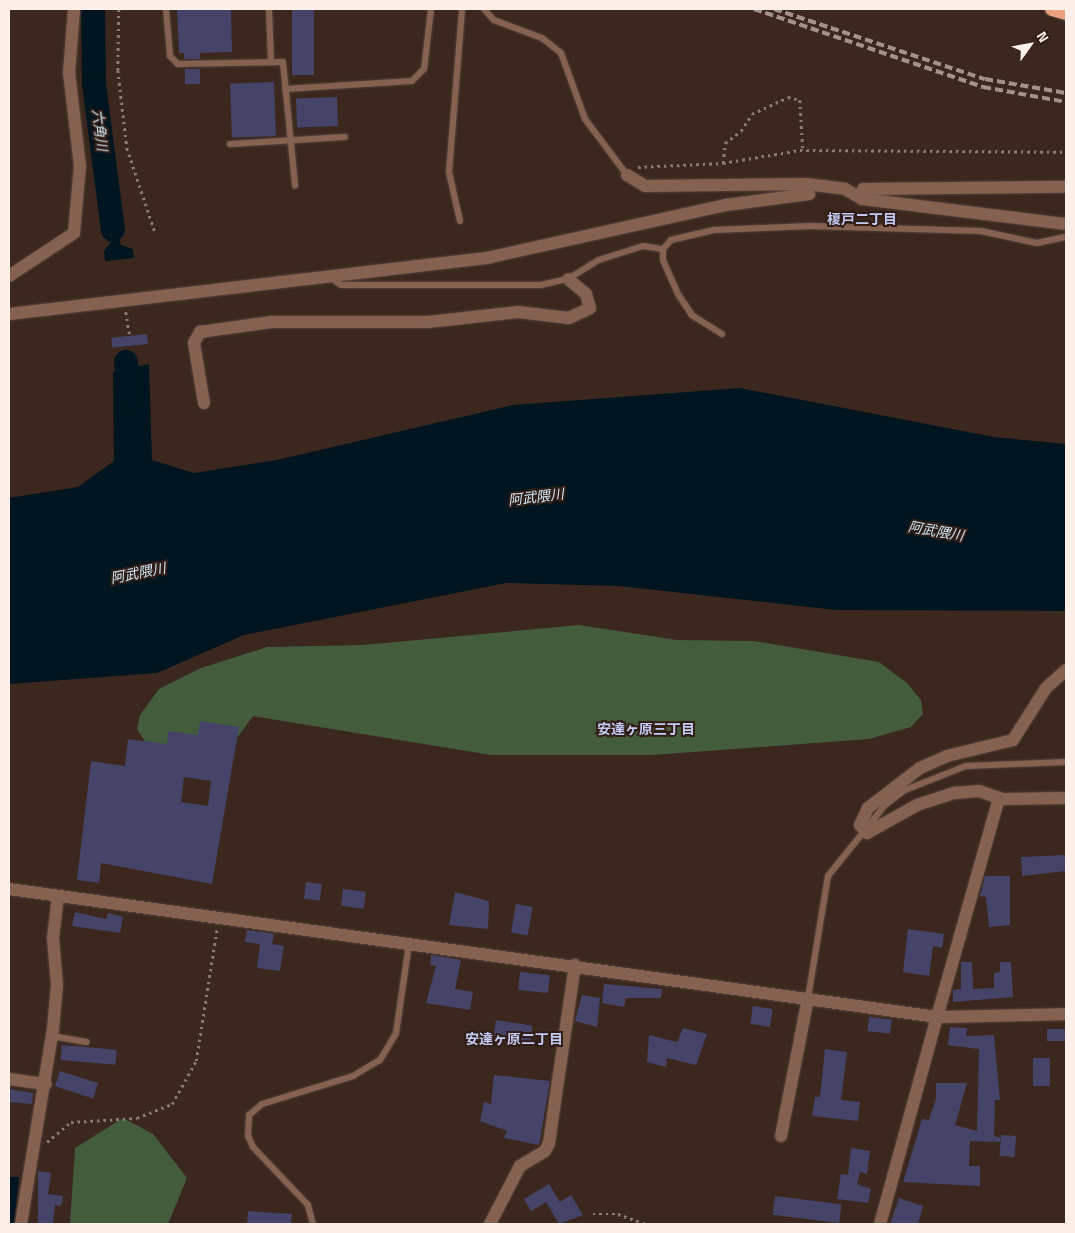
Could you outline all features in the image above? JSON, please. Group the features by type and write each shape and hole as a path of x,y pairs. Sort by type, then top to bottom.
{"highway":[{"path":"1052,9 1066,13"}],"street":[{"path":"9,276 74,233 80,166 69,73 74,9"},
{"path":"627,175 645,186 792,183 826,190 845,189 862,199 1066,224"},
{"path":"863,189 1066,187"},
{"path":"9,314 516,253 726,204 809,194"},
{"path":"204,403 194,343 200,332 271,322 428,322 518,312 569,318 590,308 586,294 568,279"},
{"path":"1066,670 1046,688 1014,740 947,756 920,768 868,808 862,828 868,833 917,805 955,792 979,791 999,798 1066,798"},
{"path":"880,1224 999,798"},
{"path":"9,889 409,942 937,1017 1066,1014"},
{"path":"22,1224 32,1154 46,1084 52,1036 57,985 53,938 58,896"},
{"path":"490,1224 520,1166 545,1151 549,1143 575,965"},
{"path":"781,1136 808,998"},
{"path":"9,1079 46,1084"}],"lane":[{"path":"166,9 170,56 178,64 271,60 283,62 288,140 295,185"},
{"path":"269,9 271,60"},
{"path":"285,90 412,81 424,69 431,9"},
{"path":"460,221 449,172 462,9"},
{"path":"484,9 494,20 542,38 561,53 585,119 627,175"},
{"path":"230,144 345,137"},
{"path":"845,189 863,189"},
{"path":"809,194 826,190"},
{"path":"664,249 679,237 714,230 811,226 981,231 1037,243 1066,237"},
{"path":"328,276 341,285 541,284 568,279 599,260 634,249 653,244 664,249"},
{"path":"664,249 666,271 692,315 722,334"},
{"path":"808,998 828,876 862,828 905,790 935,776 966,766 1066,762"},
{"path":"313,1224 308,1205 253,1147 248,1136 249,1115 262,1104 353,1076 380,1060 396,1033 409,942"},
{"path":"52,1036 86,1042"}],"path":[{"path":"119,9 118,70 127,148 154,232"},
{"path":"724,163 725,143 741,131 752,114 788,97 800,100 803,150"},
{"path":"627,175 644,165 724,163 803,150 1066,152"},
{"path":"125,300 130,337"},
{"path":"32,1154 70,1122 137,1118 172,1104 196,1061 219,918"},
{"path":"593,1214 618,1214 646,1224"}],"green space":[{"path":"579,625 677,640 754,641 879,662 907,683 921,700 923,714 911,727 869,739 653,755 491,755 253,716 215,768 153,754 137,729 140,715 159,689 201,668 267,647 363,645"},
{"path":"123,1118 153,1134 187,1178 168,1224 70,1224 75,1148"}],"water":[{"path":"109,195 121,245 133,249 134,258 105,261 104,251 111,242"},
{"name":"阿武隈川","path":"149,364 152,460 194,473 277,460 513,405 740,388 994,437 1066,444 1066,611 836,610 619,586 506,583 244,635 157,673 9,684 9,498 78,487 114,461 113,372"},
{"path":"9,1177 19,1177 14,1224 9,1224"}],"building":[{"path":"177,9 231,9 232,52 200,53 200,59 184,59 184,53 179,53"},
{"path":"292,9 314,9 314,75 292,75"},
{"path":"185,69 200,69 200,84 185,84"},
{"path":"274,82 276,136 232,138 230,84"},
{"path":"337,97 338,126 297,127 296,98"},
{"path":"147,334 148,344 112,348 111,338"},
{"path":"200,721 239,727 212,884 101,863 99,883 77,880 91,761 125,766 128,739 167,744 168,731 198,735","holes":["184,777 211,781 208,806 181,802"]},
{"path":"1066,855 1066,871 1022,876 1021,857"},
{"path":"985,876 1010,876 1010,925 989,927 986,897 980,896"},
{"path":"306,882 322,884 320,901 304,899"},
{"path":"343,889 366,892 364,909 341,906"},
{"path":"455,892 489,901 488,929 449,925"},
{"path":"516,904 533,907 528,936 511,933"},
{"path":"75,912 106,919 108,913 123,917 120,933 72,926"},
{"path":"908,929 944,934 942,948 933,946 929,976 903,972"},
{"path":"247,930 274,934 272,944 284,946 280,971 257,968 260,944 245,942"},
{"path":"431,955 461,960 455,989 473,992 470,1010 426,1003 436,966 430,965"},
{"path":"961,962 972,962 973,989 994,988 994,973 1000,972 1000,962 1011,962 1013,997 953,1002 953,990 961,989"},
{"path":"520,972 550,975 548,993 518,990"},
{"path":"604,984 662,989 661,998 626,998 624,1007 602,1003"},
{"path":"582,995 600,998 597,1027 575,1021"},
{"path":"753,1006 773,1009 770,1027 750,1024"},
{"path":"869,1017 892,1020 890,1034 867,1031"},
{"path":"496,1020 533,1026 530,1044 493,1038"},
{"path":"950,1027 967,1028 966,1036 994,1035 1000,1100 995,1100 994,1136 1001,1138 1000,1142 970,1141 969,1166 980,1166 980,1186 903,1182 922,1119 929,1120 936,1098 936,1083 967,1083 955,1125 977,1131 979,1049 948,1045"},
{"path":"683,1028 707,1034 696,1065 667,1058 666,1067 647,1062 649,1035 677,1042"},
{"path":"1047,1029 1066,1029 1066,1041 1047,1041"},
{"path":"62,1045 117,1050 115,1065 61,1060"},
{"path":"825,1049 847,1052 841,1100 860,1102 858,1121 812,1116 815,1097 820,1097"},
{"path":"1033,1058 1050,1058 1050,1086 1033,1086"},
{"path":"60,1071 98,1083 93,1099 55,1086"},
{"path":"494,1075 550,1081 539,1145 504,1138 507,1131 480,1121 484,1102 491,1104"},
{"path":"9,1089 33,1093 32,1104 9,1102"},
{"path":"1001,1135 1016,1136 1014,1157 1000,1156"},
{"path":"851,1148 870,1151 867,1174 860,1172 857,1184 871,1189 868,1203 837,1199 841,1174 848,1175"},
{"path":"38,1171 51,1173 48,1194 63,1196 61,1206 55,1205 53,1224 38,1224"},
{"path":"549,1184 560,1202 571,1195 583,1215 559,1224 546,1202 531,1211 524,1199"},
{"path":"775,1196 842,1204 839,1223 773,1215"},
{"path":"899,1198 923,1206 918,1224 890,1224"},
{"path":"248,1211 292,1214 291,1224 247,1224"}],"waterway":[{"name":"六角川","path":"93,9 94,84 113,230"},
{"name":"六角川","path":"126,362 130,400"}],"railway":[{"path":"754,9 983,87 1066,102"},
{"path":"774,9 985,79 1066,93"}],"district":[{"name":"榎戸二丁目","path":"862,219"},
{"name":"安達ヶ原三丁目","path":"646,729"},
{"name":"安達ヶ原二丁目","path":"514,1039"}]}
